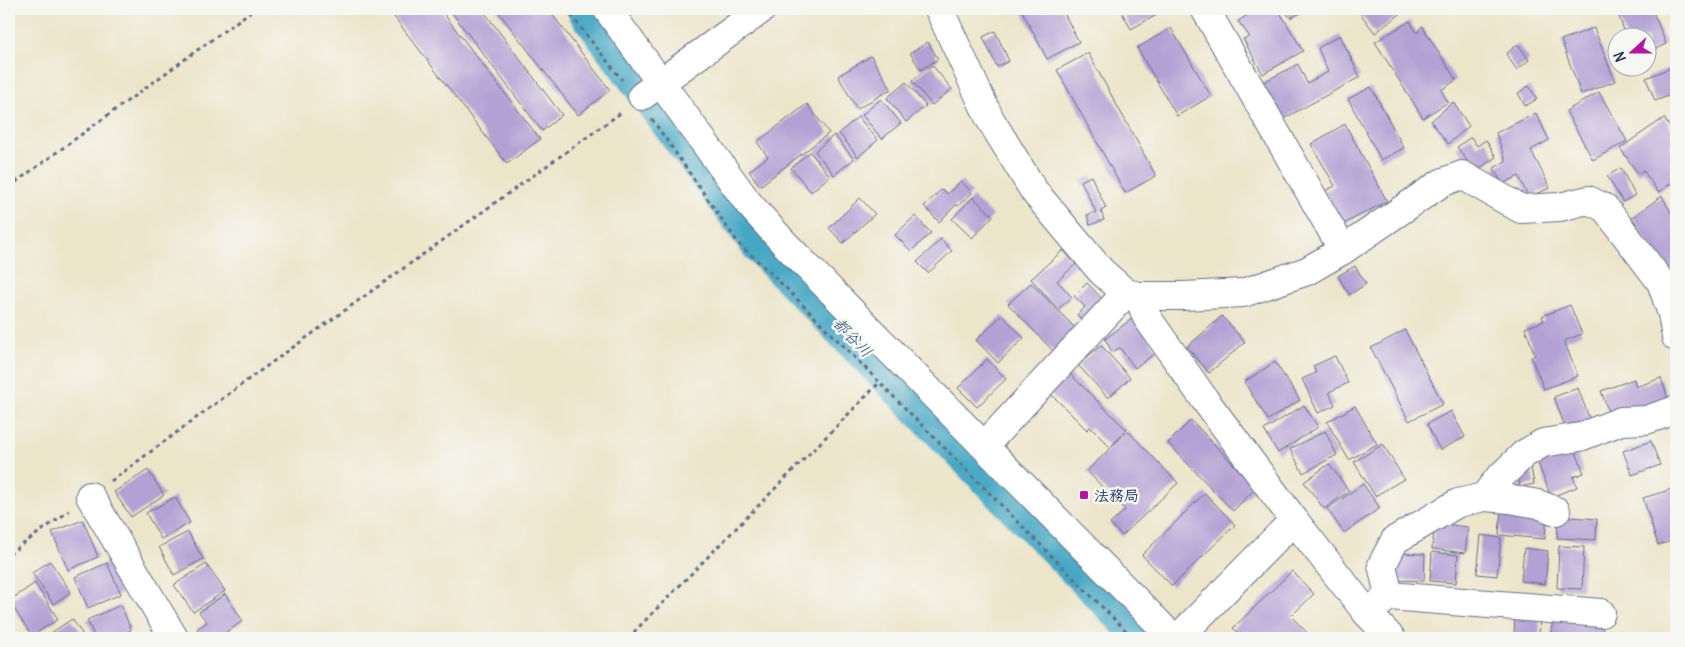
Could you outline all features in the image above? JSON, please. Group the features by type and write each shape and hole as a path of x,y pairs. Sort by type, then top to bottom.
{"street":[{"path":"607,9 652,89 749,204 785,244 1173,638"},
{"path":"652,89 762,9"},
{"path":"1205,9 1343,250"},
{"path":"944,11 990,120 1034,191 1101,271 1132,294 1205,400 1294,520 1367,613 1391,638"},
{"path":"984,446 1132,294 1184,296 1243,293 1307,271 1343,250 1441,183 1462,175 1521,209 1560,207 1588,200 1605,208 1662,282 1672,314 1676,338"},
{"path":"1484,497 1524,454 1544,443 1580,437 1622,421 1646,420 1676,410"},
{"path":"90,496 174,638"},
{"path":"1389,596 1382,565 1395,540 1458,503 1484,497 1510,499 1538,504 1556,511"},
{"path":"1178,638 1294,520"},
{"path":"1367,613 1389,596 1601,613"}],"path":[{"path":"9,187 254,9"},
{"path":"9,554 652,89"},
{"path":"697,184 739,244 772,274 1132,638"},
{"path":"628,638 879,383"}],"building":[{"path":"388,9 440,9 540,139 507,164"},
{"path":"449,9 482,9 562,115 542,131"},
{"path":"496,9 548,9 610,90 578,115"},
{"path":"1021,9 1062,9 1079,42 1047,59"},
{"path":"1120,9 1160,9 1162,12 1131,29"},
{"path":"1258,9 1278,9 1303,51 1263,74 1243,39 1250,37 1238,21"},
{"path":"1284,9 1310,9 1290,18"},
{"path":"1357,9 1407,9 1375,33"},
{"path":"1638,9 1652,9 1666,44 1658,48 1658,28 1623,28 1619,17"},
{"path":"1410,21 1417,33 1422,26 1456,80 1441,90 1448,102 1423,118 1375,42"},
{"path":"1171,28 1211,96 1177,116 1137,48"},
{"path":"1594,28 1608,63 1608,78 1614,78 1615,81 1581,94 1561,40"},
{"path":"995,31 1009,61 997,67 983,37"},
{"path":"1340,35 1360,77 1281,120 1262,83 1298,64 1307,83 1328,72 1318,48"},
{"path":"928,42 938,59 921,70 910,53"},
{"path":"1518,44 1529,60 1517,70 1506,54"},
{"path":"1088,53 1156,176 1125,193 1057,70"},
{"path":"871,56 891,89 857,109 838,76"},
{"path":"932,65 952,89 932,105 912,81"},
{"path":"1670,68 1676,85 1676,93 1655,101 1646,78 1658,78 1658,73"},
{"path":"906,82 926,106 906,122 887,98"},
{"path":"1529,86 1537,99 1525,106 1518,93"},
{"path":"1371,87 1404,148 1381,160 1348,99"},
{"path":"1599,92 1627,141 1593,160 1566,111"},
{"path":"881,99 901,123 882,139 862,115"},
{"path":"1453,102 1469,126 1448,144 1431,121"},
{"path":"807,104 829,133 760,186 749,171 768,157 757,142"},
{"path":"1536,113 1549,140 1531,150 1550,188 1528,197 1519,176 1502,184 1494,168 1506,161 1496,133"},
{"path":"858,117 878,140 858,157 839,133"},
{"path":"1664,118 1676,137 1676,143 1670,146 1676,155 1676,180 1658,192 1643,170 1638,174 1620,148"},
{"path":"1345,124 1387,201 1338,227 1321,193 1335,186 1311,144"},
{"path":"834,135 854,159 834,175 815,151"},
{"path":"1471,137 1477,146 1486,140 1496,157 1475,172 1457,147"},
{"path":"810,152 830,176 811,192 791,168"},
{"path":"1621,168 1635,195 1623,202 1607,176"},
{"path":"1091,176 1106,208 1101,211 1104,220 1090,225 1087,215 1096,212 1081,181"},
{"path":"961,181 972,193 958,206 956,205 939,222 924,206 942,189 947,194"},
{"path":"1662,196 1676,222 1676,267 1667,272 1632,217"},
{"path":"973,197 993,216 972,238 952,219"},
{"path":"860,198 875,214 843,243 829,228"},
{"path":"915,216 931,233 911,251 895,235"},
{"path":"941,239 952,251 928,273 917,262"},
{"path":"1063,250 1076,264 1057,281 1072,297 1058,309 1031,279"},
{"path":"1355,266 1366,284 1349,295 1338,276"},
{"path":"1031,283 1083,336 1060,358 1008,304"},
{"path":"1087,283 1109,306 1088,327 1077,315 1085,307 1074,296"},
{"path":"1570,305 1582,334 1564,341 1578,376 1544,389 1531,357 1535,355 1525,328 1544,321 1542,316"},
{"path":"1002,315 1024,338 998,363 976,340"},
{"path":"1222,316 1245,342 1209,373 1187,347"},
{"path":"1133,318 1158,351 1135,368 1120,348 1112,352 1105,339"},
{"path":"1405,330 1443,404 1409,421 1371,348"},
{"path":"1101,345 1130,378 1108,398 1078,365"},
{"path":"1335,356 1348,383 1329,392 1335,405 1318,413 1302,379 1316,373 1313,366"},
{"path":"987,359 1006,379 977,407 958,388"},
{"path":"1275,362 1300,400 1268,420 1244,382"},
{"path":"1069,373 1127,430 1110,447 1090,427 1087,430 1050,393"},
{"path":"1661,378 1669,401 1611,419 1601,391 1634,379 1636,387"},
{"path":"1578,388 1591,423 1567,432 1554,397"},
{"path":"1304,405 1318,427 1278,453 1264,430"},
{"path":"1355,406 1377,444 1349,460 1327,422"},
{"path":"1451,411 1465,437 1440,450 1427,424"},
{"path":"1191,420 1256,488 1233,511 1168,443"},
{"path":"1128,431 1178,483 1122,536 1110,524 1125,510 1087,471"},
{"path":"1325,431 1337,455 1303,473 1290,449"},
{"path":"1651,441 1660,465 1632,475 1623,451"},
{"path":"1383,444 1404,479 1375,496 1354,462"},
{"path":"1573,444 1584,473 1573,477 1577,487 1551,497 1536,458"},
{"path":"1329,464 1349,491 1324,509 1304,482"},
{"path":"1531,467 1534,484 1520,487 1517,469"},
{"path":"148,470 164,495 131,517 114,492"},
{"path":"1363,484 1380,508 1344,533 1327,509"},
{"path":"1676,488 1676,540 1658,545 1643,498"},
{"path":"1205,493 1235,525 1172,586 1142,555"},
{"path":"175,497 190,523 161,539 146,513"},
{"path":"1501,509 1547,513 1545,539 1499,535"},
{"path":"1558,516 1597,519 1596,540 1557,538"},
{"path":"83,520 98,557 68,570 52,532"},
{"path":"1435,523 1468,527 1465,553 1432,549"},
{"path":"188,532 203,559 174,575 159,547"},
{"path":"1481,535 1501,538 1497,576 1477,574"},
{"path":"1559,546 1584,547 1582,589 1557,588"},
{"path":"1524,548 1548,551 1545,584 1521,581"},
{"path":"1432,552 1458,555 1456,583 1430,581"},
{"path":"1393,553 1425,554 1424,581 1392,580"},
{"path":"50,561 71,592 53,604 32,573"},
{"path":"107,563 121,594 88,608 75,577"},
{"path":"206,564 225,591 193,612 174,585"},
{"path":"1292,571 1314,594 1291,616 1312,638 1244,638 1233,628"},
{"path":"35,583 58,619 32,636 9,601"},
{"path":"225,594 243,621 217,638 203,638 197,629 207,622 199,612"},
{"path":"121,605 131,630 111,638 95,638 87,620"},
{"path":"1553,611 1604,615 1602,638 1551,638"},
{"path":"1515,613 1540,614 1539,638 1514,638"},
{"path":"72,619 85,638 45,637"}],"waterway":[{"name":"都谷川","path":"589,9 763,244 1149,638"}],"place":[{"name":"法務局","path":"1084,495"}]}
